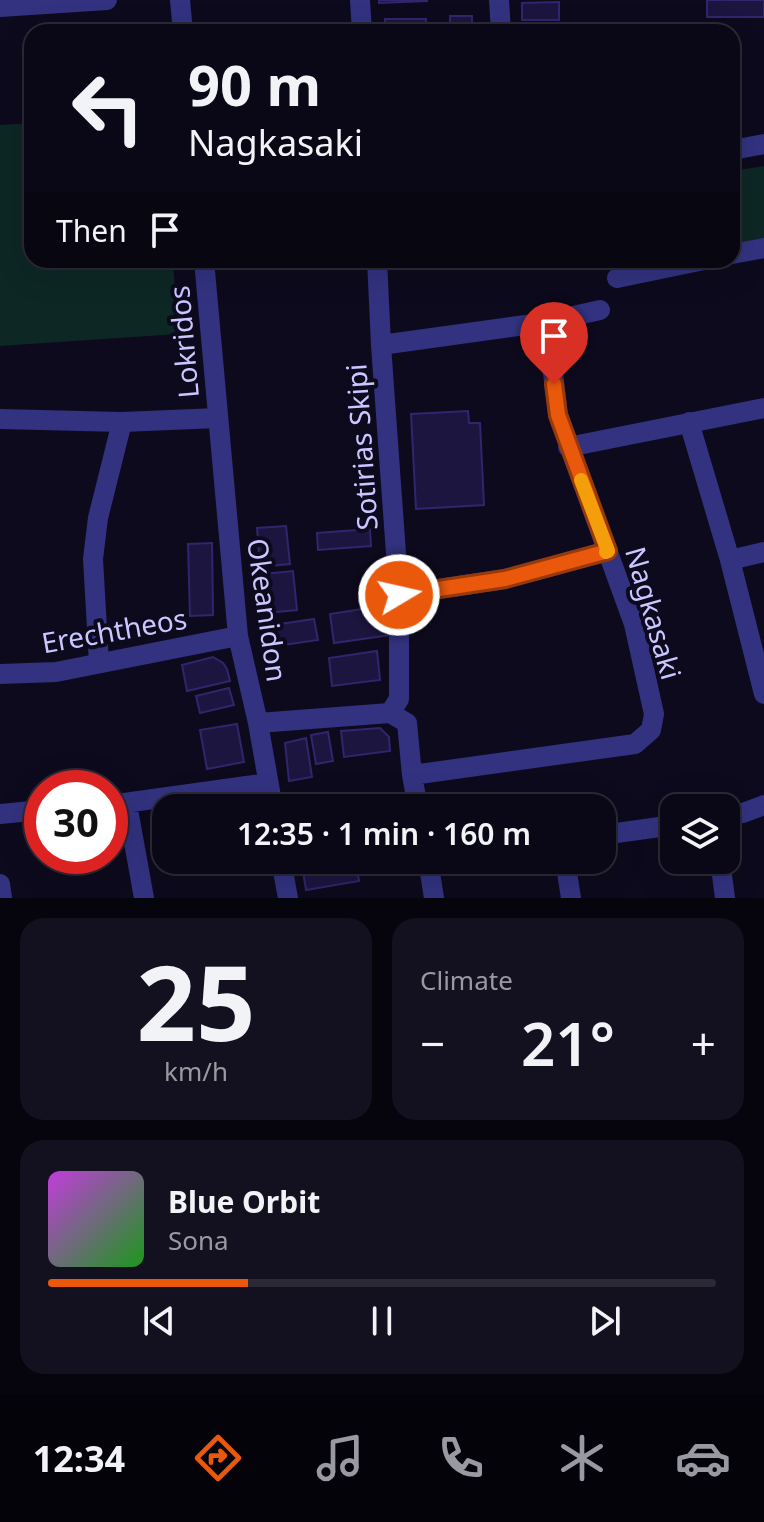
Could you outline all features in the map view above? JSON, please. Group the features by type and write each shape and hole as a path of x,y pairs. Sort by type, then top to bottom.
{"street":[{"path":"0,7 107,0"},
{"path":"180,0 182,24"},
{"path":"360,0 362,24"},
{"path":"499,0 500,24"},
{"path":"740,148 764,144"},
{"path":"740,252 764,248"},
{"name":"Lokridos","path":"205,268 218,418"},
{"name":"Sotirias Skipi","path":"377,268 399,595 399,699 390,713"},
{"path":"617,278 665,268"},
{"path":"381,345 547,322 600,310"},
{"name":"Nagkasaki","path":"412,775 635,744 651,730 654,714 634,624 558,415 547,322"},
{"path":"568,447 764,408"},
{"path":"0,419 122,422 218,418"},
{"name":"Okeanidon","path":"218,418 238,636 270,794"},
{"path":"99,663 93,559 98,518 122,422"},
{"path":"689,422 730,560 764,694"},
{"path":"399,595 505,579 608,551"},
{"path":"730,560 764,552"},
{"name":"Erechtheos","path":"0,674 56,672 238,636"},
{"path":"258,723 390,713 407,723 415,794"},
{"path":"128,803 268,783"},
{"path":"740,814 764,805"},
{"path":"0,814 24,812"},
{"path":"616,833 660,827"},
{"path":"128,838 144,898"},
{"path":"284,874 288,898"},
{"path":"431,874 434,898"},
{"path":"567,874 571,898"},
{"path":"722,874 725,898"},
{"path":"0,884 2,898"}],"green space":[{"path":"24,124 24,268 174,268 178,334 0,346 0,125"},
{"path":"764,166 764,241 740,246 740,170"}],"building":[{"path":"379,0 427,0 427,1 379,3"},
{"path":"707,0 764,0 764,17 707,17"},
{"path":"559,2 559,20 522,20 522,3"},
{"path":"450,16 472,16 472,24 450,24"},
{"path":"385,19 426,19 426,24 385,24"},
{"path":"468,411 469,423 480,423 484,505 416,509 411,414"},
{"path":"286,526 290,564 260,567 257,528"},
{"path":"370,529 371,546 318,550 317,533"},
{"path":"212,543 213,615 190,616 188,544"},
{"path":"293,571 297,610 267,613 264,574"},
{"path":"388,605 391,635 334,643 330,614"},
{"path":"314,619 318,640 262,648 260,627"},
{"path":"377,651 380,680 332,686 329,658"},
{"path":"213,657 223,663 230,681 187,691 182,665"},
{"path":"229,688 234,705 200,713 196,696"},
{"path":"237,724 244,762 207,769 200,730"},
{"path":"380,728 389,737 390,751 344,757 341,731"},
{"path":"328,732 333,761 316,764 311,735"},
{"path":"306,738 312,777 289,781 285,743"},
{"path":"303,874 358,874 359,881 306,890"}],"slow traffic":[{"path":"581,480 606,552"}],"route":[{"path":"399,595 505,579 608,551 568,447 558,415 554,384"}]}
